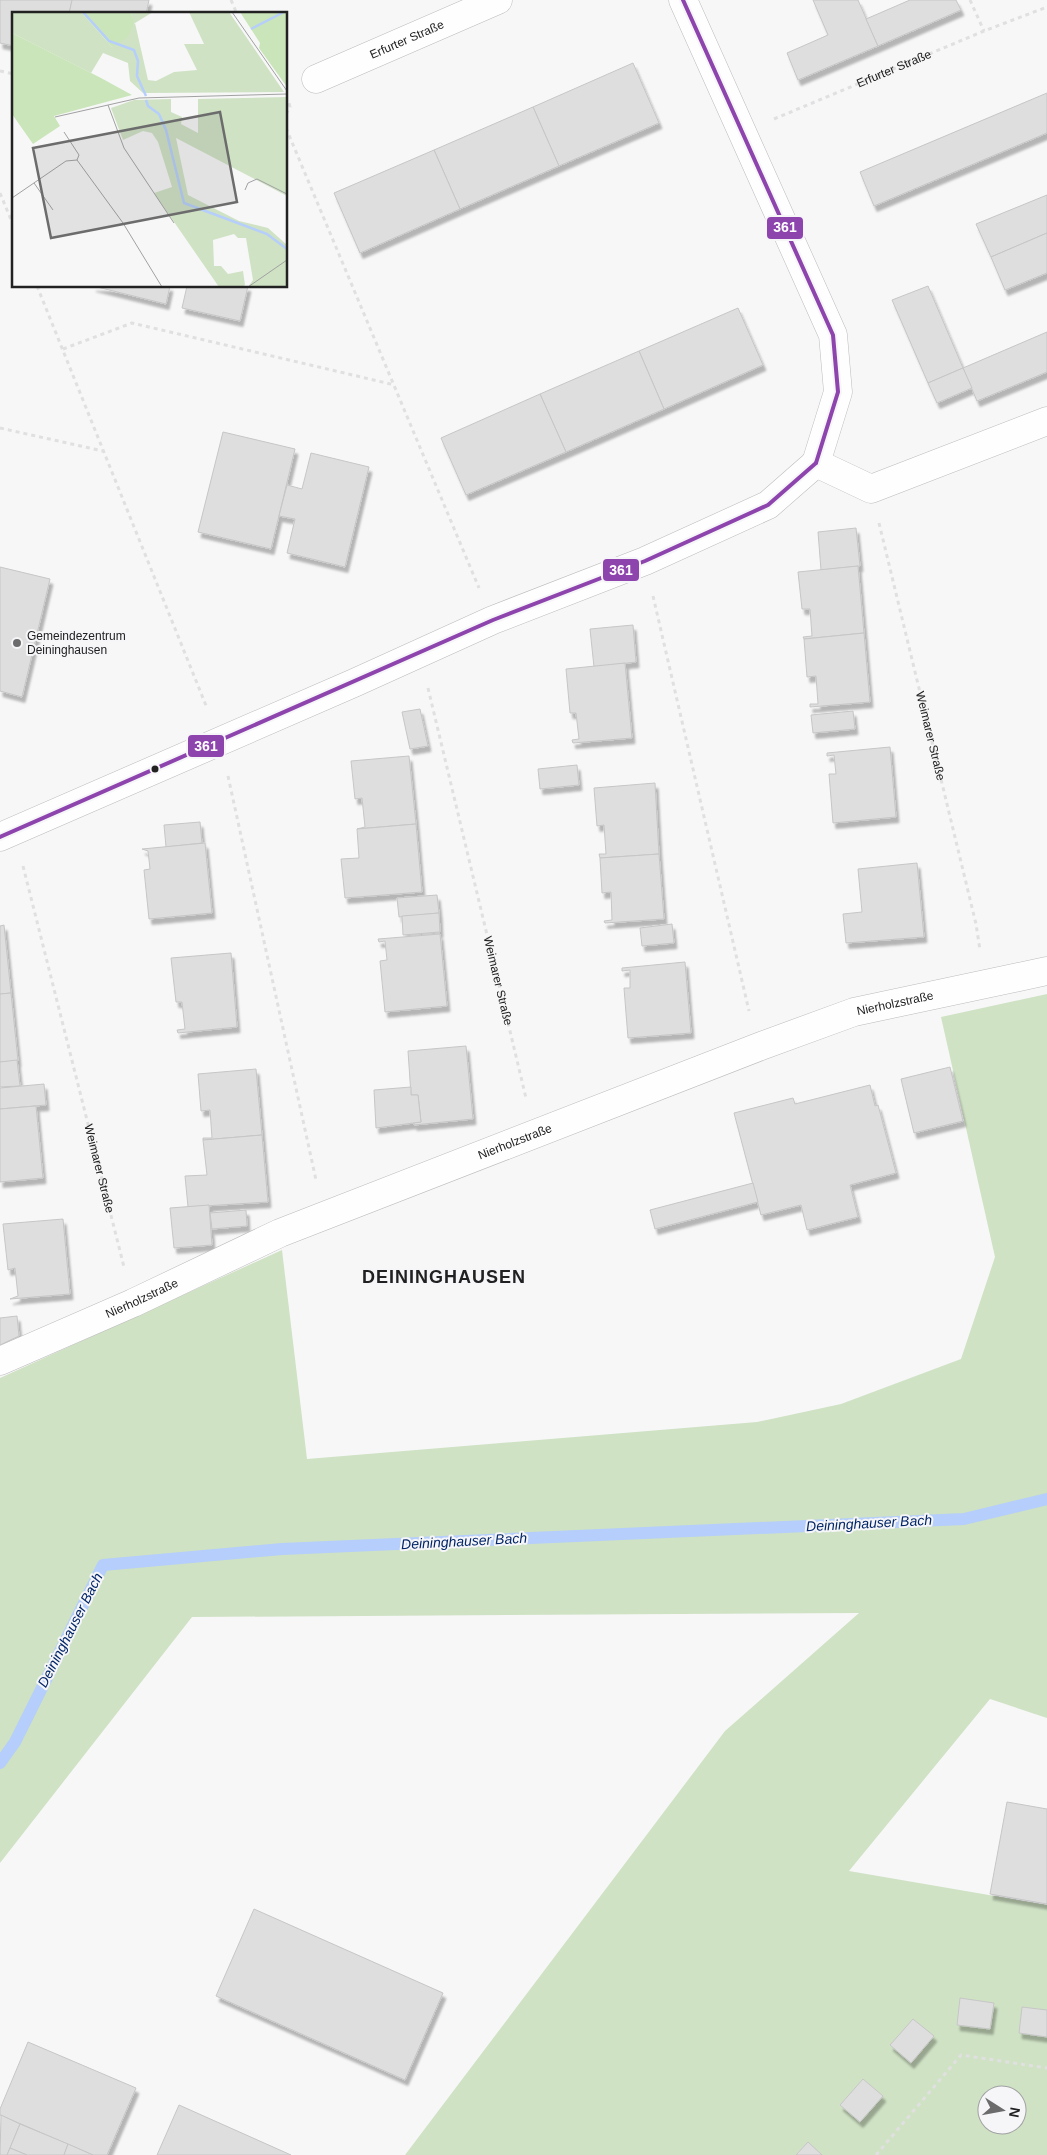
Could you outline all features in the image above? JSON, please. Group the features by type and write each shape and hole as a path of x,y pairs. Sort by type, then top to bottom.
{"street":[{"name":"Erfurter Straße","path":"316,79 498,0"},
{"path":"7,834 420,654 493,620 645,561 768,505 816,463 838,392 833,335 683,0"},
{"path":"816,463 870,489 1047,421"},
{"name":"Nierholzstraße","path":"0,1361 133,1303 280,1232 761,1046 854,1012 1047,972"}],"path":[{"path":"231,0 236,12"},
{"path":"970,0 984,31"},
{"name":"Erfurter Straße","path":"741,132 984,31 1047,7"},
{"path":"288,133 396,385 493,620"},
{"path":"0,193 12,222"},
{"path":"38,288 220,740 323,1215"},
{"path":"62,349 132,322 396,385"},
{"path":"0,428 104,451"},
{"name":"Weimarer Straße","path":"870,489 976,924 984,984"},
{"path":"645,561 748,1008 761,1046"},
{"name":"Weimarer Straße","path":"420,654 536,1133"},
{"name":"Weimarer Straße","path":"7,834 133,1303"},
{"path":"876,2155 961,2055 1047,2068"}],"green space":[{"path":"1047,994 1047,1718 990,1699 849,1871 1047,1905 1047,2155 405,2155 725,1731 859,1613 192,1617 0,1863 0,1378 282,1250 307,1459 757,1422 841,1404 961,1359 995,1257 941,1017"}],"building":[{"path":"0,0 72,0 69,12 12,12 12,46 0,43"},
{"path":"72,0 149,0 146,12 69,12"},
{"path":"813,0 858,0 878,46 798,80 787,53 828,35"},
{"path":"910,0 956,0 961,10 878,46 866,19"},
{"path":"633,63 659,123 559,166 533,107"},
{"path":"1047,93 1047,133 874,206 860,172"},
{"path":"533,107 559,166 460,209 434,150"},
{"path":"434,150 460,209 360,253 334,193"},
{"path":"1047,195 1047,233 991,257 976,224"},
{"path":"1047,233 1047,273 1005,290 991,257"},
{"path":"928,286 963,368 928,383 892,300"},
{"path":"101,288 170,288 166,304"},
{"path":"187,288 248,288 240,321 182,308"},
{"path":"738,308 763,365 664,409 639,351"},
{"path":"1047,332 1047,372 977,401 963,368"},
{"path":"639,351 664,409 566,452 540,394"},
{"path":"963,368 972,388 937,403 928,383"},
{"path":"540,394 566,452 466,495 441,438"},
{"path":"223,432 295,449 271,549 198,532"},
{"path":"311,453 369,467 345,567 287,553 295,519 279,516 287,485 302,489"},
{"path":"856,528 860,566 821,570 818,532"},
{"path":"858,566 864,633 804,639 803,637 812,636 810,609 802,609 798,572"},
{"name":"Gemeindezentrum Deininghausen","path":"0,567 50,579 22,697 0,691"},
{"path":"633,625 636,662 594,667 590,629"},
{"path":"864,633 870,702 810,707 810,704 818,704 816,676 807,677 804,639"},
{"path":"625,663 632,738 573,743 572,740 579,739 576,713 570,713 566,669"},
{"path":"420,709 428,746 410,749 402,712"},
{"path":"853,711 855,729 813,733 811,715"},
{"path":"890,747 896,817 833,823 829,774 836,774 834,755 827,756 827,753"},
{"path":"409,756 416,824 357,829 365,827 362,798 355,799 351,761"},
{"path":"577,765 579,785 540,789 538,769"},
{"path":"655,783 659,854 600,858 599,854 606,854 604,825 597,826 594,788"},
{"path":"200,822 202,843 166,847 164,825"},
{"path":"416,824 422,892 345,898 341,859 359,858 357,829"},
{"path":"205,843 212,913 149,919 144,870 150,869 148,851 142,849"},
{"path":"659,854 664,919 605,923 604,921 612,920 611,892 602,893 600,858"},
{"path":"917,863 924,937 846,943 843,914 862,912 858,869"},
{"path":"437,895 439,913 399,917 397,898"},
{"path":"439,913 440,932 403,935 402,916"},
{"path":"672,924 674,943 642,946 640,928"},
{"path":"4,925 11,993 0,994 0,926"},
{"path":"440,934 447,1006 385,1012 380,961 387,960 385,941 379,942 378,939"},
{"path":"231,953 237,1027 178,1033 177,1030 185,1029 182,1002 176,1002 171,958"},
{"path":"685,962 691,1033 628,1038 624,988 630,988 630,970 622,971 622,968"},
{"path":"11,993 18,1061 0,1062 0,994"},
{"path":"466,1046 473,1119 414,1125 414,1122 421,1122 418,1095 411,1095 408,1051"},
{"path":"17,1060 20,1086 0,1087 0,1062"},
{"path":"950,1067 963,1121 914,1133 901,1079"},
{"path":"256,1069 262,1135 203,1140 203,1138 212,1138 210,1110 201,1111 198,1074"},
{"path":"44,1084 46,1105 0,1109 0,1088"},
{"path":"870,1085 875,1106 878,1105 896,1173 850,1185 858,1217 807,1230 801,1205 761,1215 734,1113 793,1098 795,1104"},
{"path":"411,1087 411,1095 418,1095 421,1122 376,1128 374,1090"},
{"path":"36,1106 43,1178 0,1182 0,1109"},
{"path":"262,1135 268,1202 188,1207 185,1176 207,1175 203,1140"},
{"path":"753,1183 758,1202 655,1229 650,1210"},
{"path":"209,1205 212,1245 174,1248 170,1208"},
{"path":"246,1210 247,1226 212,1229 210,1213"},
{"path":"63,1219 70,1294 10,1299 18,1296 15,1268 8,1270 3,1224"},
{"path":"17,1316 19,1336 0,1345 0,1318"},
{"path":"1007,1802 1047,1809 1047,1904 990,1894"},
{"path":"254,1909 443,1993 405,2080 216,1996"},
{"path":"960,1998 994,2003 990,2029 957,2025"},
{"path":"1022,2007 1047,2010 1047,2037 1019,2033"},
{"path":"913,2019 934,2036 911,2063 890,2045"},
{"path":"28,2042 136,2088 107,2155 93,2155 0,2115 0,2109"},
{"path":"863,2079 883,2096 860,2122 840,2105"},
{"path":"179,2105 291,2155 157,2155"},
{"path":"1,2115 20,2124 7,2155 0,2155"},
{"path":"20,2124 68,2144 64,2155 27,2155 10,2148"},
{"path":"808,2142 822,2155 796,2155"},
{"path":"68,2144 93,2155 64,2155"},
{"path":"10,2148 27,2155 7,2155"}],"waterway":[{"name":"Deininghauser Bach","path":"0,1763 15,1742 103,1565 282,1549 964,1519 1047,1499"}],"transit line":[{"name":"361","path":"683,0 833,335 838,392 816,463"},
{"name":"361","path":"0,837 493,620 645,561 768,505 816,463"}],"place":[{"name":"Gemeindezentrum Deininghausen","path":"17,643"}],"district":[{"name":"DEININGHAUSEN","path":"444,1277"}]}
